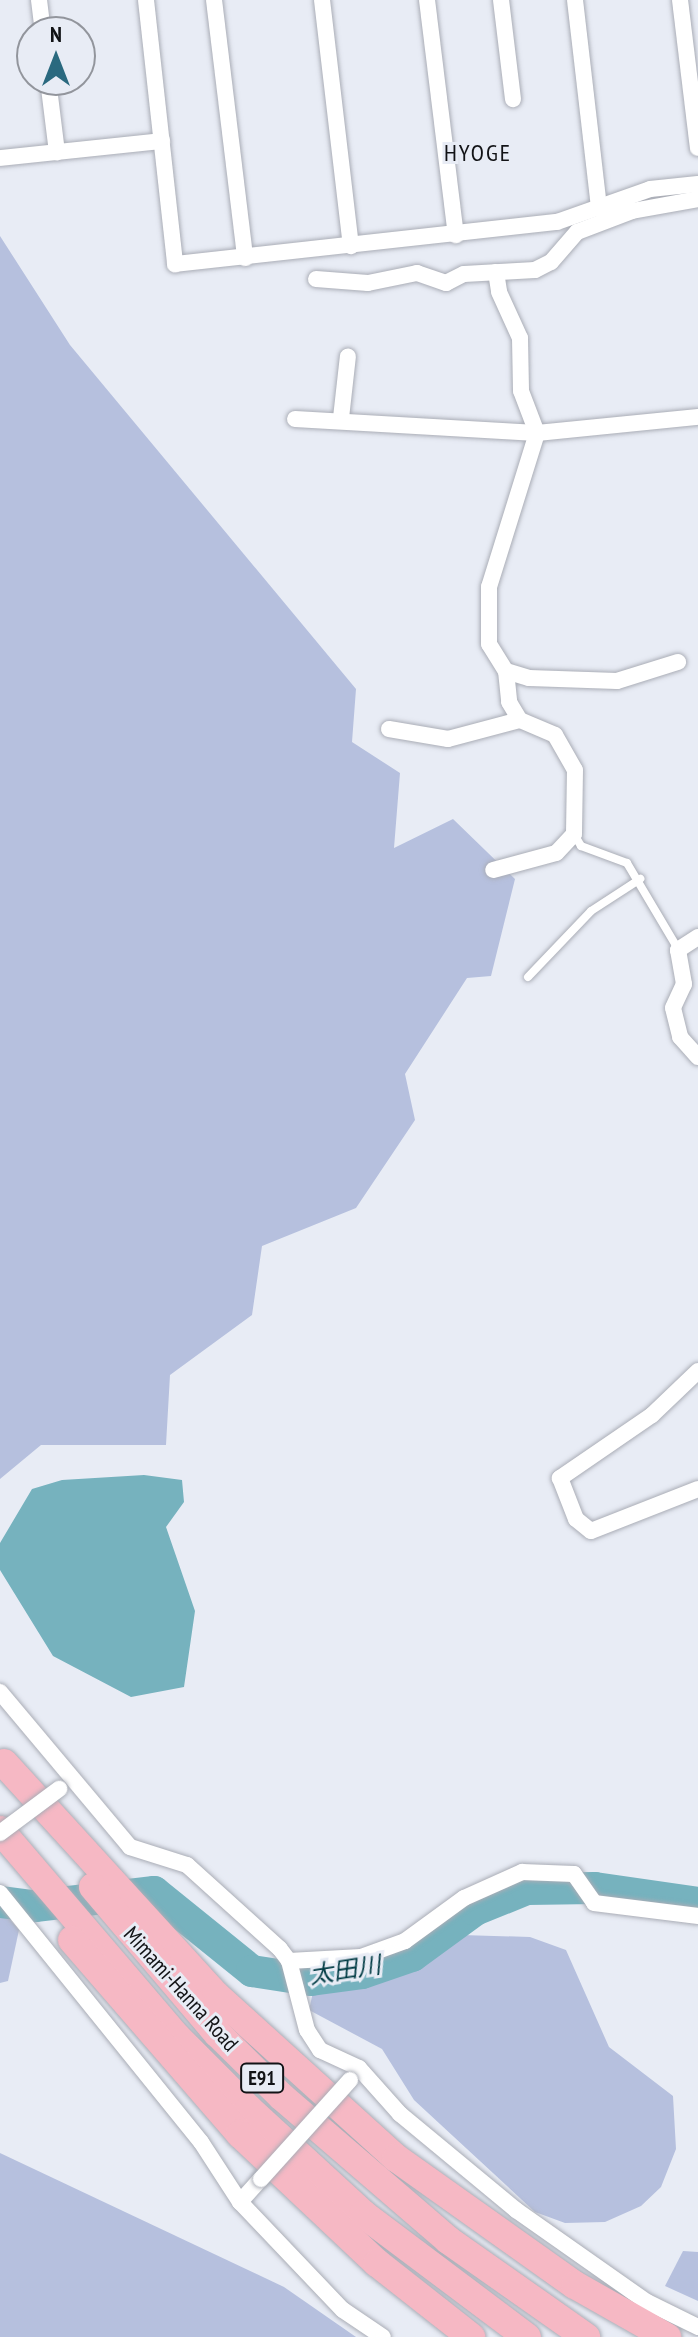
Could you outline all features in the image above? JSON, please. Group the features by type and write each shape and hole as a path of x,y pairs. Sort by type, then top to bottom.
{"highway":[{"name":"Mimami-Hanna Road","path":"2,1760 60,1846 130,1934 282,2097 448,2240 586,2337"},
{"path":"2,1760 216,1995 396,2158 575,2285 667,2337"},
{"name":"Mimami-Hanna Road","path":"5,1838 176,2036 249,2109 363,2214 527,2337"},
{"path":"5,1838 81,1953 240,2134 377,2263 471,2337"}],"street":[{"path":"146,0 175,264 557,222 650,189 698,184"},
{"path":"214,0 245,258"},
{"path":"322,0 351,246"},
{"path":"427,0 456,235"},
{"path":"501,0 513,99"},
{"path":"575,0 599,209"},
{"path":"680,0 698,148"},
{"path":"50,96 57,152"},
{"path":"0,158 162,141"},
{"path":"316,279 368,283 417,273 446,283 464,274 535,270 551,262 577,232 632,211 698,199"},
{"path":"493,870 556,853 574,834 575,770 555,735 520,720 509,702 506,671 489,644 489,587 537,433 521,391 520,338 499,292 496,272"},
{"path":"341,418 348,356"},
{"path":"295,419 341,418 367,426 472,425 537,433 698,417"},
{"path":"506,671 529,678 617,681 678,662"},
{"path":"389,729 448,739 520,720"},
{"path":"698,937 678,950 684,984 673,1008 680,1037 698,1057"},
{"path":"698,1371 652,1415 560,1478 576,1519 591,1531 698,1489"},
{"path":"0,1692 76,1778 130,1847 187,1865 289,1961 307,2030 320,2050 354,2074 516,2210 647,2302 698,2327"},
{"path":"5,1838 59,1789 76,1778"},
{"path":"289,1961 361,1957 405,1941 464,1898 522,1872 574,1874 594,1903 698,1916"},
{"path":"0,1893 201,2142 240,2202 343,2310 383,2337"},
{"path":"240,2202 354,2074"}],"lane":[{"path":"574,834 581,846 627,863 640,879 678,950"},
{"path":"528,977 591,911 640,879"}],"shaded area":[{"path":"0,236 70,345 356,689 352,742 400,773 394,848 453,819 515,879 491,976 467,978 405,1074 415,1120 356,1208 262,1246 252,1315 170,1375 166,1445 41,1445 0,1479"},
{"path":"144,1475 182,1480 184,1502 166,1527 195,1611 184,1687 131,1697 53,1656 0,1570 0,1543 32,1489 62,1480"},
{"path":"0,1908 19,1930 8,1981 0,1983"},
{"path":"462,1935 530,1937 566,1950 609,2047 673,2096 676,2149 661,2187 641,2206 605,2222 565,2223 535,2212 414,2100 382,2049 309,2010 313,1992 352,1988"},
{"path":"0,2153 284,2287 356,2337 0,2337"},
{"path":"683,2251 698,2252 698,2301 665,2286"}],"waterway":[{"name":"太田川","path":"0,1902 35,1906 154,1892 252,1971 311,1980 362,1973 412,1956 475,1910 527,1889 595,1888 698,1903"}],"district":[{"name":"HYOGE","path":"478,153"}]}
